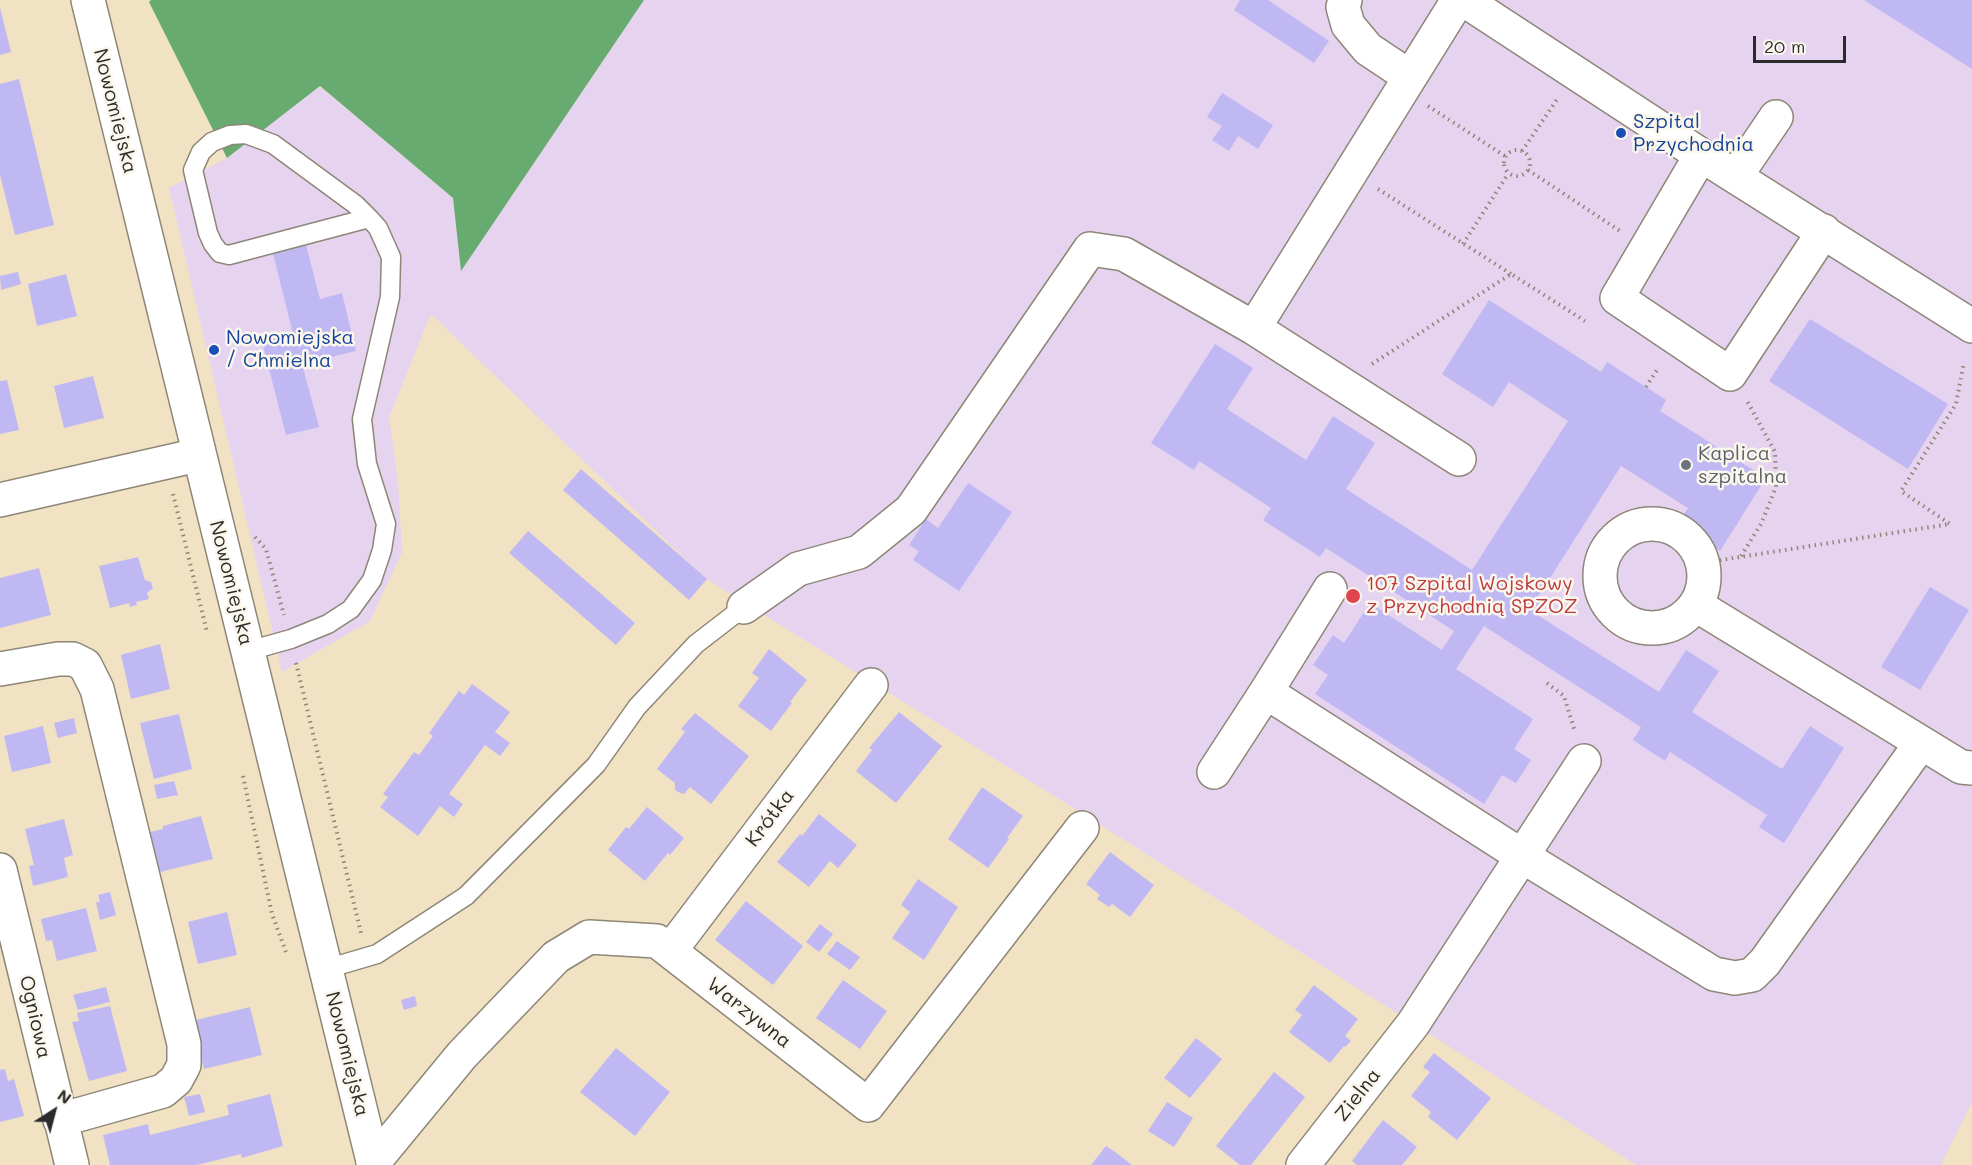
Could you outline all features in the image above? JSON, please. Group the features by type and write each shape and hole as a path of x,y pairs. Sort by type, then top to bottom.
{"street":[{"name":"Nowomiejska","path":"88,0 373,1164"},
{"path":"1345,0 1343,7 1348,25 1368,49 1406,83"},
{"path":"1254,328 1458,0"},
{"path":"1464,0 1701,155 1972,326"},
{"path":"1736,176 1776,117"},
{"path":"1701,155 1617,298 1730,374 1824,231"},
{"path":"744,607 798,569 859,552 911,510 1090,249 1124,254 1254,328 1459,459"},
{"path":"0,500 198,455"},
{"path":"1650,523 1668,526 1683,534 1695,547 1702,563 1704,577 1702,592 1696,604 1683,618 1668,626 1650,628 1633,624 1618,615 1606,601 1600,584 1600,567 1606,550 1618,536 1633,527 1650,523"},
{"path":"1214,772 1330,589"},
{"path":"1696,604 1961,767 1972,768"},
{"path":"0,669 58,659 74,659 85,665 97,688 184,1044 184,1065 176,1080 163,1091 60,1120"},
{"name":"Krótka","path":"670,951 871,685"},
{"path":"1266,692 1522,856 1713,974 1735,978 1752,975 1765,962 1921,743"},
{"name":"Zielna","path":"1303,1165 1413,1024 1584,761"},
{"name":"Warzywna","path":"373,1164 462,1055 556,957 590,937 657,941 868,1105 1082,828"},
{"name":"Ogniowa","path":"0,870 72,1165"}],"lane":[{"path":"248,651 291,639 328,624 351,609 372,580 382,550 386,524 367,464 362,418 390,297 391,257 378,228 369,218 356,205 273,144 246,134 230,135 212,142 201,152 193,170 208,233 220,254 229,255 369,218"},
{"path":"326,969 377,954 466,896 596,765 637,707 696,644 744,607"}],"path":[{"path":"1522,151 1575,72"},
{"path":"1406,83 1506,156"},
{"path":"1513,150 1522,151 1528,157 1530,166 1528,170 1519,177 1508,174 1504,167 1506,156 1513,150"},
{"path":"1528,170 1646,249"},
{"path":"1351,172 1585,321"},
{"path":"1463,244 1508,174"},
{"path":"1341,384 1511,274"},
{"path":"1702,563 1950,524 1901,491 1956,404 1964,362"},
{"path":"1646,387 1659,367"},
{"path":"1730,374 1775,452 1776,488 1761,524 1741,556"},
{"path":"252,527 255,539 266,549 291,639 367,957"},
{"path":"1547,683 1564,696 1584,761"}],"shaded area":[{"name":"107 Szpital Wojskowy z Przychodnią SPZOZ","path":"644,0 1972,0 1972,1102 1941,1165 1636,1165 1091,819 705,578 431,314 389,417 398,481 402,552 370,621 282,672 169,188 227,158 319,86 453,198 461,270"}],"green space":[{"path":"151,0 644,0 461,271 453,198 320,86 227,158 149,2"}],"building":[{"path":"1240,0 1268,0 1329,41 1314,63 1234,10"},
{"path":"1864,0 1972,0 1972,69"},
{"path":"0,8 11,52 0,55"},
{"path":"19,79 54,225 15,235 0,175 0,84"},
{"path":"1222,93 1273,125 1258,149 1238,136 1229,151 1212,140 1222,126 1207,117"},
{"path":"306,245 320,299 342,293 356,351 302,364 319,427 286,435 262,342 293,334 273,254"},
{"path":"18,272 21,284 1,290 0,276"},
{"path":"66,274 77,316 37,326 28,284"},
{"path":"1489,300 1601,372 1607,362 1666,400 1660,411 1766,478 1720,551 1678,524 1688,508 1621,466 1538,597 1547,603 1539,616 1659,692 1686,650 1719,671 1692,712 1782,769 1810,726 1844,748 1784,843 1759,827 1767,815 1670,752 1665,761 1633,740 1641,727 1484,626 1456,669 1533,719 1514,749 1531,760 1516,783 1502,775 1484,804 1315,694 1328,675 1313,665 1333,635 1344,643 1370,603 1442,650 1454,631 1326,548 1320,557 1263,520 1271,508 1199,461 1194,470 1151,443 1215,344 1253,368 1227,409 1306,460 1333,416 1375,443 1346,489 1472,570 1568,421 1509,382 1493,407 1442,374"},
{"path":"1810,319 1948,404 1908,469 1769,381"},
{"path":"93,376 104,418 64,428 54,386"},
{"path":"7,380 19,430 0,434 0,381"},
{"path":"581,469 707,579 689,600 563,490"},
{"path":"968,483 1012,512 959,591 913,560 919,551 909,545 926,519 938,528"},
{"path":"528,531 635,623 616,645 509,553"},
{"path":"138,557 145,580 151,582 153,588 147,593 149,599 136,602 137,605 130,607 129,603 110,608 99,566"},
{"path":"39,568 51,615 0,628 0,578"},
{"path":"1930,587 1969,610 1920,690 1881,667"},
{"path":"160,644 170,689 131,699 121,655"},
{"path":"769,649 807,680 771,731 738,706 759,678 752,673"},
{"path":"472,684 510,712 495,732 510,743 500,756 485,745 449,794 463,804 454,817 440,806 418,836 380,807 388,797 383,794 414,752 419,755 433,736 429,733 459,691 464,695"},
{"path":"899,712 942,746 896,803 856,771 872,750 869,748"},
{"path":"695,713 749,756 711,804 690,787 684,794 678,792 675,790 675,783 657,769 685,732 681,729"},
{"path":"179,714 192,769 154,779 140,723"},
{"path":"74,718 77,733 58,738 54,723"},
{"path":"43,726 51,763 12,772 4,736"},
{"path":"174,781 178,795 157,799 154,785"},
{"path":"982,787 1023,816 988,868 948,839"},
{"path":"647,807 684,838 645,881 608,850 626,827 629,829"},
{"path":"819,814 857,845 838,868 830,861 809,887 777,862"},
{"path":"201,816 213,859 156,873 146,833"},
{"path":"64,819 73,855 64,858 68,877 33,886 29,866 34,865 25,829"},
{"path":"1110,852 1154,885 1130,917 1112,904 1109,907 1097,899 1100,895 1086,884"},
{"path":"918,879 958,907 924,960 892,938 910,912 901,905"},
{"path":"110,892 116,915 100,920 96,902 100,902 98,895"},
{"path":"746,901 803,946 773,985 715,940"},
{"path":"86,908 97,951 57,961 52,940 46,941 41,919"},
{"path":"227,912 237,955 198,964 188,922"},
{"path":"820,924 833,934 819,952 806,942"},
{"path":"837,941 860,957 850,970 827,954"},
{"path":"843,980 887,1011 860,1049 816,1018"},
{"path":"1314,985 1358,1019 1345,1036 1351,1041 1330,1063 1289,1032 1302,1015 1295,1010"},
{"path":"106,987 110,1002 78,1010 73,995"},
{"path":"415,996 417,1006 404,1010 401,1000"},
{"path":"110,1006 127,1071 89,1081 72,1022 79,1021 77,1013"},
{"path":"250,1007 262,1055 204,1069 192,1021"},
{"path":"1196,1038 1222,1059 1190,1098 1164,1078"},
{"path":"616,1048 670,1092 635,1136 580,1092"},
{"path":"1434,1053 1491,1098 1457,1140 1428,1117 1431,1112 1411,1096 1430,1072 1423,1067"},
{"path":"5,1069 8,1081 14,1079 24,1116 0,1122 0,1070"},
{"path":"1274,1072 1305,1097 1251,1165 1240,1165 1216,1146"},
{"path":"200,1094 205,1112 189,1116 184,1097"},
{"path":"270,1094 283,1146 242,1158 241,1154 197,1165 110,1165 103,1135 148,1124 150,1135 229,1115 227,1105"},
{"path":"1167,1102 1193,1118 1174,1147 1148,1131"},
{"path":"1383,1120 1417,1147 1402,1165 1357,1165 1352,1161"},
{"path":"1106,1146 1115,1152 1132,1165 1091,1165"}],"place":[{"name":"Szpital Przychodnia","path":"1621,133"},
{"name":"Nowomiejska / Chmielna","path":"214,350"},
{"name":"Kaplica szpitalna","path":"1686,465"},
{"name":"107 Szpital Wojskowy z Przychodnią SPZOZ","path":"1353,596"}]}
